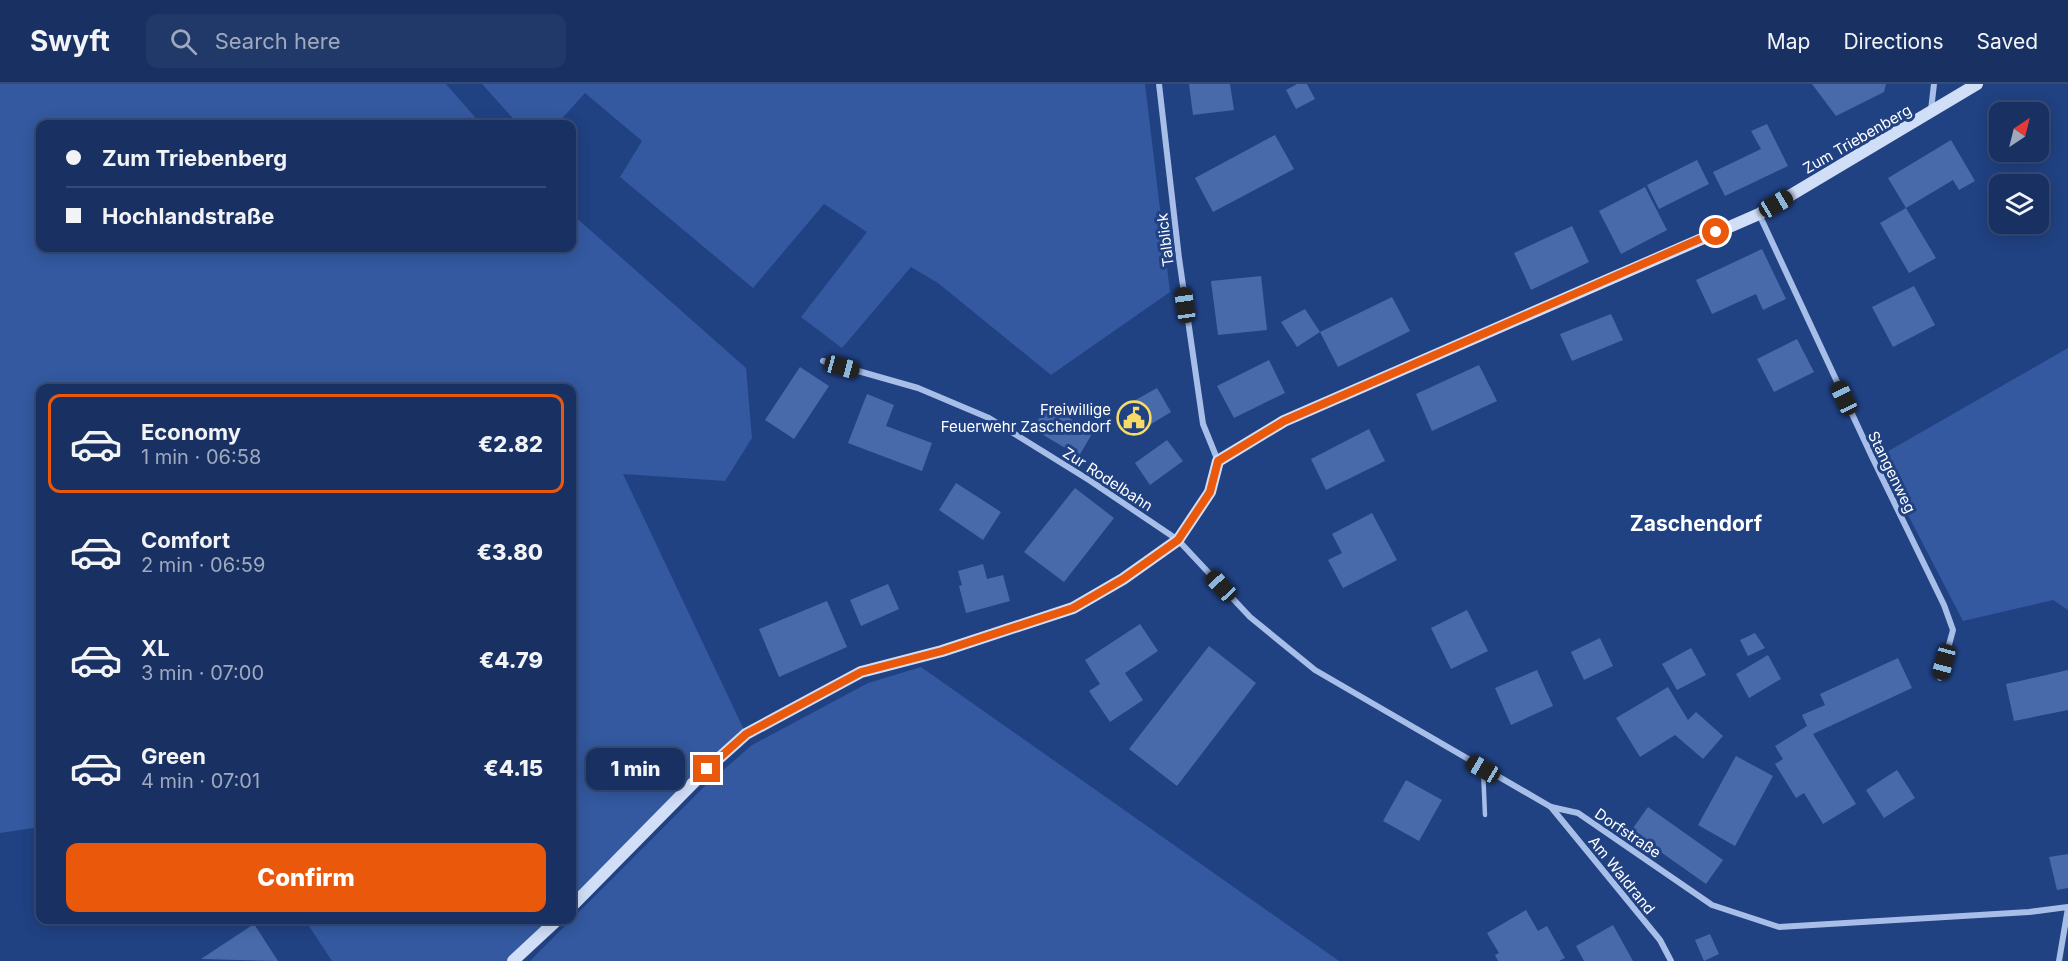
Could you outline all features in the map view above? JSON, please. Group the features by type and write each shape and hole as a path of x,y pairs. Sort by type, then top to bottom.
{"street":[{"name":"Talblick","path":"1158,84 1179,258 1203,424 1218,461"},
{"path":"1930,113 1934,84"},
{"name":"Zum Triebenberg","path":"1218,461 1284,421 1759,214 1977,84"},
{"name":"Stangenweg","path":"1759,214 1944,605 1953,630 1940,678"},
{"name":"Zur Rodelbahn","path":"823,361 918,388 989,418 1089,480 1178,540"},
{"path":"576,902 699,777 746,734 861,672 942,651 1073,608 1123,579 1178,540 1210,492 1218,461"},
{"name":"Dorfstraße","path":"1178,540 1250,617 1315,670 1551,807 1578,813 1712,905 1779,927 2029,912 2068,907 2059,961"},
{"name":"Am Waldrand","path":"1551,807 1660,940 1671,961"},
{"path":"513,961 553,924"}],"lane":[{"path":"1483,769 1485,815"}],"shaded area":[{"path":"0,84 446,84 478,120 36,120 36,252 576,252 576,218 746,368 752,438 725,481 623,474 746,734 576,902 576,384 36,384 36,828 0,833"},
{"path":"482,84 1145,84 1170,292 1051,375 938,283 911,267 842,348 801,317 867,232 824,204 753,288 620,177 642,141 585,93 561,120 514,120"},
{"path":"2068,348 2068,610 2053,600 1963,621 1878,457"},
{"path":"921,667 1339,961 530,961 567,924 576,924 576,915 705,786 752,745 868,683"},
{"path":"308,924 553,924 513,961 332,961"}],"building":[{"path":"1189,84 1230,84 1234,110 1193,115"},
{"path":"1297,84 1307,84 1315,99 1296,109 1286,90"},
{"path":"1812,84 1886,84 1884,92 1836,116"},
{"path":"1767,124 1788,166 1725,196 1713,172 1761,149 1751,131"},
{"path":"1275,135 1294,169 1213,212 1195,178"},
{"path":"1951,140 1975,181 1959,190 1953,180 1906,208 1888,178"},
{"path":"1697,160 1709,184 1659,209 1647,185"},
{"path":"1645,187 1667,230 1621,254 1599,211"},
{"path":"1906,208 1936,258 1909,273 1880,223"},
{"path":"1572,226 1589,262 1531,290 1514,253"},
{"path":"1762,249 1786,299 1763,310 1756,294 1712,314 1696,280"},
{"path":"1261,276 1267,330 1218,335 1211,281"},
{"path":"1914,286 1935,325 1893,347 1872,307"},
{"path":"1392,297 1410,331 1338,367 1320,332"},
{"path":"1305,309 1320,332 1297,347 1281,322"},
{"path":"1611,314 1623,340 1572,361 1560,334"},
{"path":"1797,339 1814,372 1774,392 1757,359"},
{"path":"1269,360 1285,393 1234,418 1217,386"},
{"path":"1479,365 1497,401 1432,431 1416,394"},
{"path":"800,367 829,386 794,439 765,420"},
{"path":"1157,388 1171,412 1138,432 1123,407"},
{"path":"867,394 894,405 886,426 932,443 922,471 848,443"},
{"path":"1047,405 1093,432 1079,456 1033,429"},
{"path":"1369,429 1385,461 1326,490 1311,459"},
{"path":"1167,440 1183,461 1150,485 1135,463"},
{"path":"956,483 1001,512 983,540 939,510"},
{"path":"1075,488 1114,518 1064,582 1024,552"},
{"path":"1372,513 1397,560 1343,588 1328,560 1342,553 1332,534"},
{"path":"983,564 987,579 1003,575 1010,601 966,613 959,586 962,585 958,571"},
{"path":"888,584 899,609 861,626 850,600"},
{"path":"827,601 847,647 779,677 759,629"},
{"path":"1467,610 1488,651 1451,669 1431,628"},
{"path":"1140,624 1158,651 1125,673 1143,700 1110,722 1089,691 1100,684 1085,660"},
{"path":"1755,633 1765,648 1748,656 1740,640"},
{"path":"1600,638 1613,666 1584,680 1571,652"},
{"path":"1209,646 1256,683 1177,786 1129,749"},
{"path":"1691,648 1706,675 1677,690 1662,664"},
{"path":"1768,655 1781,679 1749,698 1736,674"},
{"path":"1898,658 1912,688 1813,734 1856,804 1823,824 1804,793 1796,798 1775,764 1783,759 1775,746 1807,726 1802,715 1825,705 1820,694"},
{"path":"1537,670 1553,706 1511,725 1495,688"},
{"path":"2068,670 2068,710 2014,721 2006,684"},
{"path":"1668,687 1688,720 1696,712 1723,736 1703,759 1675,735 1640,757 1616,718"},
{"path":"1736,756 1773,776 1735,846 1698,825"},
{"path":"1897,770 1915,798 1884,818 1866,790"},
{"path":"1406,780 1442,800 1419,841 1383,821"},
{"path":"1648,807 1723,860 1706,884 1631,831"},
{"path":"2068,854 2068,888 2057,890 2049,857"},
{"path":"1526,910 1538,931 1547,926 1565,958 1559,961 1498,961 1495,955 1499,953 1487,933"},
{"path":"254,924 278,961 201,959"},
{"path":"1613,925 1633,961 1584,961 1576,946"},
{"path":"1710,934 1719,954 1704,961 1695,940"}],"place":[{"name":"Freiwillige Feuerwehr Zaschendorf","path":"1134,418"}],"district":[{"name":"Zaschendorf","path":"1696,523"}],"route":[{"path":"707,769 746,734 861,672 942,651 1073,608 1123,579 1178,540 1210,492 1218,461 1284,421 1716,232"}]}
